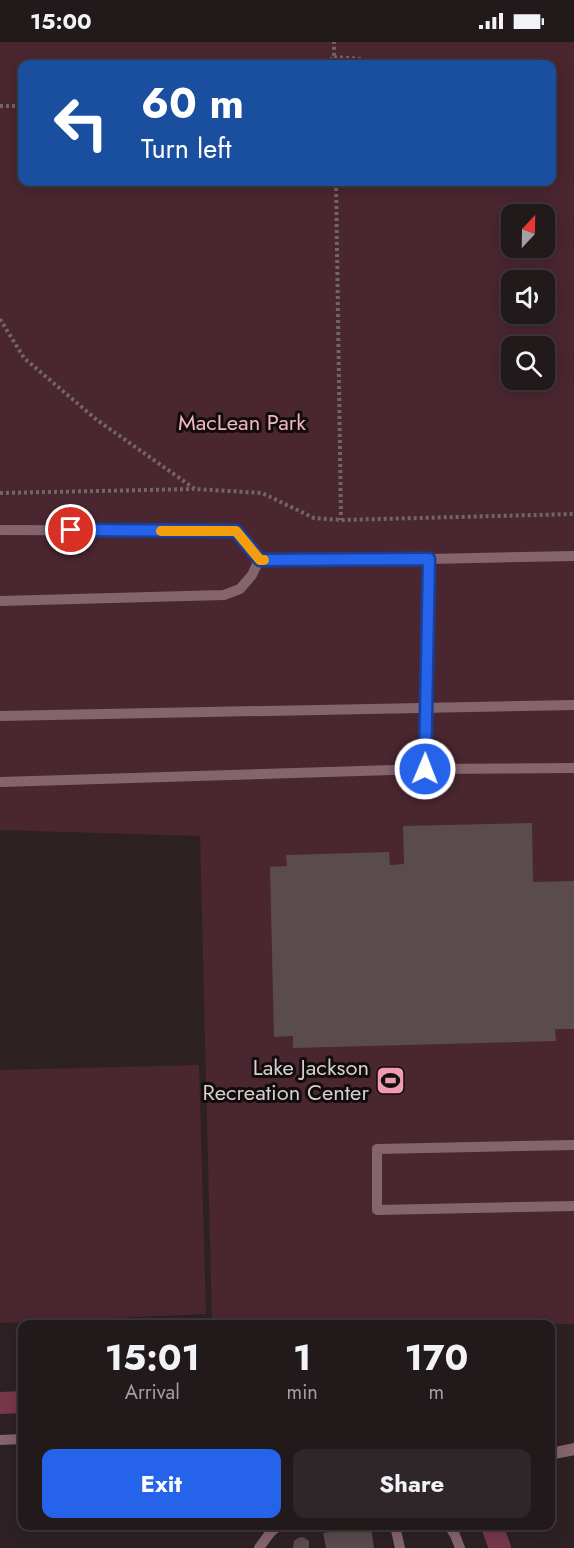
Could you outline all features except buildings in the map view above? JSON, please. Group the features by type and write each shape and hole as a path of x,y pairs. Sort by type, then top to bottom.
{"street":[{"path":"555,1453 574,1449"}],"lane":[{"path":"0,530 236,531 260,560"},
{"path":"260,560 574,556"},
{"path":"425,769 429,559"},
{"path":"0,601 224,595 240,590 260,560"},
{"path":"0,716 574,705"},
{"path":"0,782 425,769 574,768"},
{"path":"574,1145 377,1149 377,1210 574,1206"},
{"path":"0,1440 18,1438"},
{"path":"259,1548 273,1530"},
{"path":"396,1530 400,1548"},
{"path":"451,1530 460,1548"}],"path":[{"path":"334,42 334,57"},
{"path":"331,60 334,57 363,60"},
{"path":"0,106 18,106"},
{"path":"336,186 341,520"},
{"path":"0,319 24,358 97,420 195,489"},
{"path":"0,493 195,489 262,493 314,518 341,520 574,514"}],"green space":[{"name":"MacLean Park","path":"0,42 574,42 574,1324 555,1324 555,1320 212,1320 200,836 0,830"},
{"path":"199,1065 206,1314 18,1320 18,1322 0,1323 0,1070"}],"waterway":[{"path":"0,1403 18,1402"},
{"path":"493,1530 500,1548"}],"slow traffic":[{"path":"161,531 236,531 260,560 264,560"}],"place":[{"name":"Lake Jackson Recreation Center","path":"390,1080"}],"route":[{"path":"71,530 236,531 260,560 429,559 425,769"}]}
